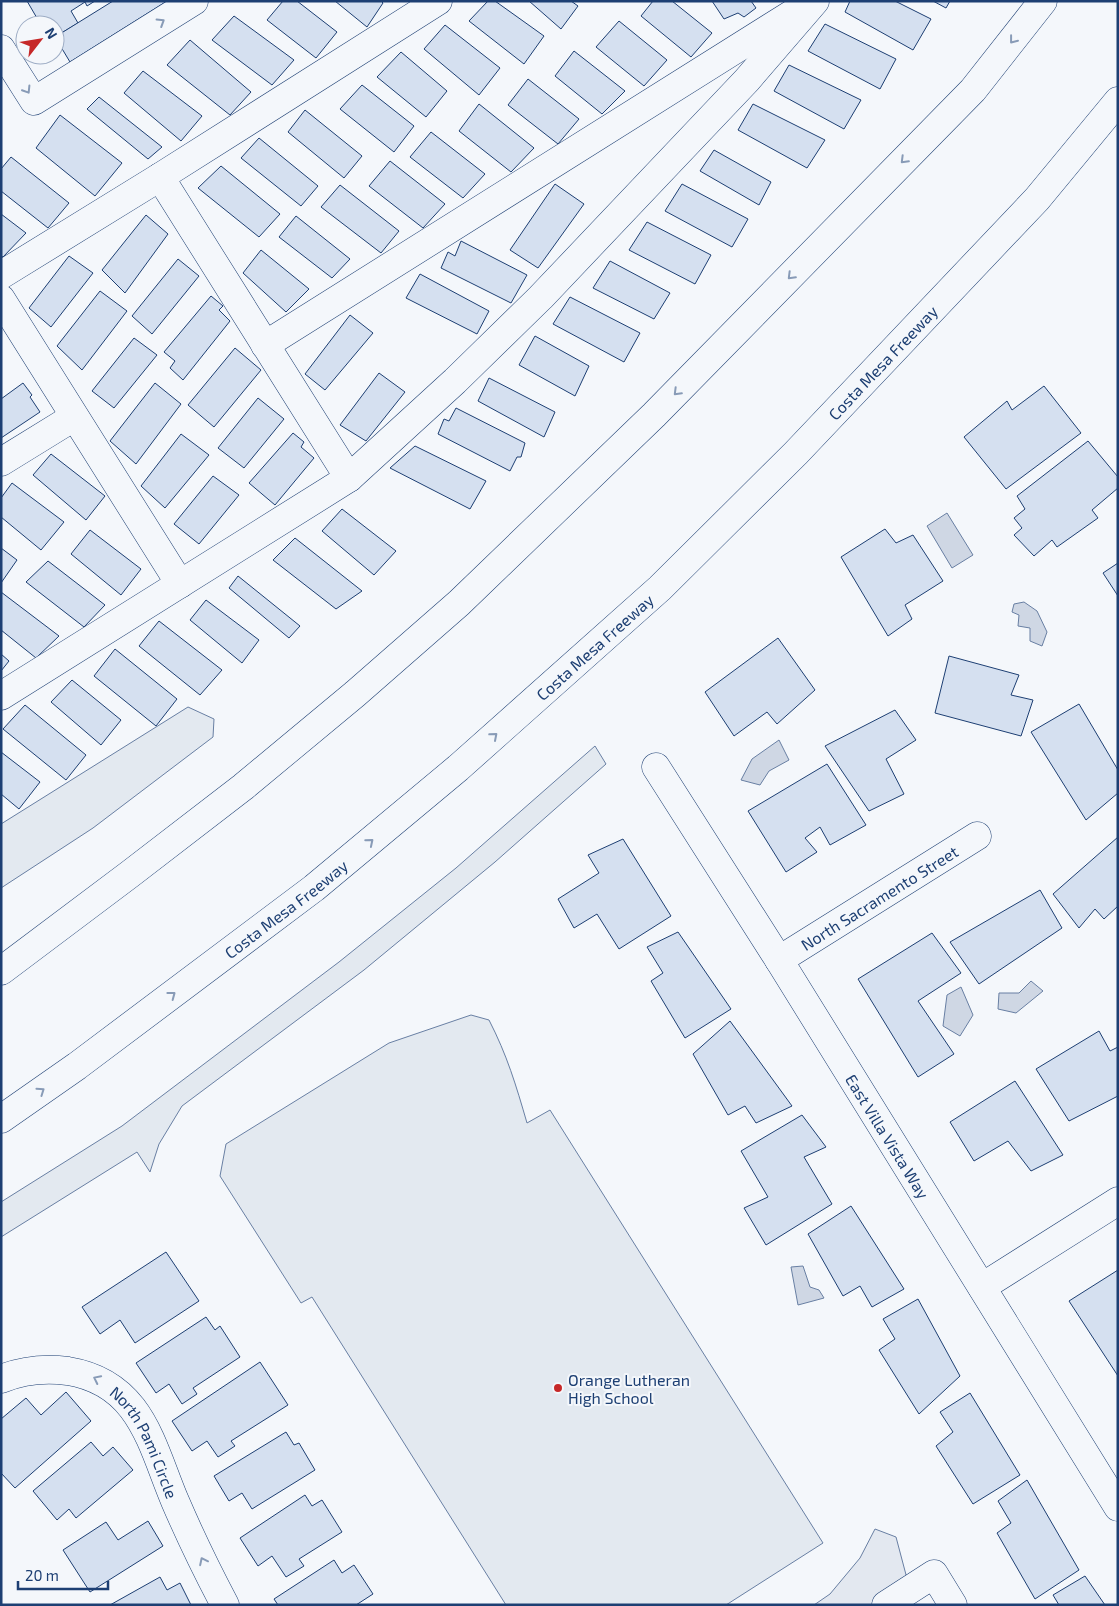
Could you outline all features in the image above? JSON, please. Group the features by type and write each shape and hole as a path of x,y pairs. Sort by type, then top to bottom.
{"main road":[{"path":"1,49 34,101 194,1"},
{"path":"1,275 438,1"},
{"path":"265,345 813,1"},
{"path":"1,696 349,478 455,381 541,297 747,80 813,1"},
{"path":"1,971 243,786 355,694 459,603 654,416 974,90 1043,1"},
{"name":"Costa Mesa Freeway","path":"1,1119 77,1066 314,888 458,768 660,588 796,453 1030,206 1118,100"},
{"path":"160,177 349,478"},
{"path":"1,299 180,584"},
{"path":"1,462 74,417"},
{"name":"East Villa Vista Way","path":"656,767 779,960 1118,1507"},
{"name":"North Sacramento Street","path":"779,960 977,836"},
{"path":"982,1287 1118,1200"},
{"name":"North Pami Circle","path":"1,1379 16,1373 44,1369 79,1373 92,1376 104,1383 127,1401 138,1414 148,1431 181,1515 225,1605"},
{"path":"886,1605 934,1574 953,1605"}],"shaded area":[{"path":"947,513 973,555 952,568 927,526"},
{"path":"1024,602 1037,611 1047,632 1042,646 1030,641 1030,628 1018,626 1019,615 1012,612 1014,604"},
{"path":"188,707 214,719 213,737 93,828 1,888 1,824"},
{"path":"779,740 789,760 769,771 760,785 741,780 752,759"},
{"path":"595,746 606,764 495,862 364,970 182,1106 159,1144 150,1172 137,1152 1,1237 1,1202 122,1126 339,962 456,868"},
{"path":"1031,981 1043,991 1016,1013 998,1009 999,993 1019,993"},
{"path":"961,987 973,1015 960,1036 943,1026 947,995"},
{"path":"471,1015 489,1020 511,1070 527,1123 550,1110 823,1543 726,1605 506,1605 312,1297 301,1303 220,1176 226,1144 389,1043"},
{"path":"803,1266 810,1287 819,1290 824,1298 798,1305 791,1267"},
{"path":"875,1529 896,1537 914,1605 814,1605 830,1594 860,1558"}],"building":[{"path":"27,1 95,1 87,6 85,2 71,11 78,23 65,31 65,15 35,15"},
{"path":"113,1 167,1 70,62 65,54 65,31"},
{"path":"283,1 297,1 337,32 316,58 267,20"},
{"path":"335,1 381,1 383,3 367,27"},
{"path":"488,1 495,1 544,36 524,64 469,21"},
{"path":"529,1 571,1 578,6 561,29"},
{"path":"653,1 672,1 712,33 691,57 641,16"},
{"path":"712,1 751,1 756,8 744,17 738,13 724,19"},
{"path":"850,1 895,1 931,19 913,50 845,12"},
{"path":"933,1 950,1 946,8"},
{"path":"234,16 294,60 272,85 212,40"},
{"path":"619,21 667,60 644,86 596,47"},
{"path":"825,24 896,59 880,89 808,51"},
{"path":"445,25 500,68 479,95 424,49"},
{"path":"190,40 251,92 230,115 167,65"},
{"path":"574,51 625,91 602,114 555,76"},
{"path":"401,52 447,91 426,117 377,77"},
{"path":"789,65 861,100 844,129 774,91"},
{"path":"143,71 202,116 181,141 124,93"},
{"path":"528,79 579,119 558,144 508,105"},
{"path":"362,85 414,126 394,152 340,109"},
{"path":"99,97 162,147 148,159 87,109"},
{"path":"479,104 534,148 511,172 459,131"},
{"path":"753,104 825,140 807,168 738,130"},
{"path":"305,110 362,156 344,178 288,132"},
{"path":"60,115 122,163 95,196 36,148"},
{"path":"431,132 485,174 463,198 410,157"},
{"path":"259,138 318,186 301,206 241,158"},
{"path":"714,150 771,182 759,205 700,171"},
{"path":"11,157 69,203 48,228 1,191 1,169"},
{"path":"390,161 445,204 423,228 369,186"},
{"path":"221,166 280,214 259,237 198,188"},
{"path":"555,184 584,204 538,268 510,250"},
{"path":"682,184 748,219 732,247 665,211"},
{"path":"340,185 399,231 381,253 321,207"},
{"path":"1,214 26,233 3,257 1,256"},
{"path":"146,215 168,234 125,293 102,270"},
{"path":"296,216 350,259 332,278 279,237"},
{"path":"647,222 711,255 695,284 629,250"},
{"path":"461,241 527,275 511,303 441,268 448,252 455,256"},
{"path":"261,250 309,289 286,312 243,273"},
{"path":"69,256 93,273 51,327 29,308"},
{"path":"178,259 199,276 152,334 132,316"},
{"path":"610,261 670,293 654,319 593,288"},
{"path":"420,274 489,311 477,334 406,298"},
{"path":"100,291 127,311 82,370 57,346"},
{"path":"211,296 223,306 219,310 230,321 183,380 170,368 175,361 164,352"},
{"path":"570,297 640,333 624,362 553,324"},
{"path":"350,315 373,333 325,390 305,374"},
{"path":"535,336 589,366 575,396 519,365"},
{"path":"134,338 157,355 114,408 92,391"},
{"path":"235,348 261,370 214,427 188,405"},
{"path":"379,373 405,392 366,441 340,425"},
{"path":"489,378 555,412 544,437 478,401"},
{"path":"23,383 32,395 30,397 40,412 1,438 1,399"},
{"path":"155,383 181,404 136,464 110,441"},
{"path":"1044,386 1081,433 1006,489 964,437 1007,401 1012,410"},
{"path":"258,398 284,419 244,468 218,448"},
{"path":"456,408 525,443 521,457 517,457 510,471 438,434 444,419 449,421"},
{"path":"293,433 304,442 301,447 314,458 275,505 249,483"},
{"path":"181,434 209,455 165,508 141,486"},
{"path":"1088,441 1118,477 1118,488 1092,510 1098,518 1057,547 1052,540 1034,556 1014,535 1022,528 1014,518 1025,509 1017,496"},
{"path":"415,446 486,481 470,509 390,468"},
{"path":"51,454 105,496 86,520 33,475"},
{"path":"213,476 239,495 199,544 174,524"},
{"path":"12,483 64,522 41,550 1,517 1,498"},
{"path":"342,509 396,551 374,575 322,531"},
{"path":"885,529 896,543 913,535 943,581 905,605 912,619 888,636 841,557"},
{"path":"90,530 141,569 121,595 71,554"},
{"path":"295,538 362,591 336,609 273,560"},
{"path":"1,548 17,560 1,583"},
{"path":"48,561 105,605 84,627 26,582"},
{"path":"1118,563 1118,596 1103,573"},
{"path":"238,576 300,626 289,638 229,588"},
{"path":"1,592 59,636 36,658 1,630"},
{"path":"206,600 259,640 242,663 190,620"},
{"path":"159,621 222,670 200,695 139,646"},
{"path":"778,638 815,690 777,724 767,712 734,736 705,692"},
{"path":"115,649 177,699 156,726 94,676"},
{"path":"1,654 9,661 1,671"},
{"path":"949,656 1019,675 1011,695 1033,700 1021,736 935,713"},
{"path":"72,680 121,720 101,745 51,702"},
{"path":"1079,704 1118,770 1118,793 1086,820 1031,732"},
{"path":"25,705 86,755 66,780 3,729"},
{"path":"895,710 916,740 886,759 904,794 869,811 825,746"},
{"path":"1,752 40,782 19,809 1,794"},
{"path":"827,764 866,825 830,845 820,827 805,838 817,852 786,872 748,811"},
{"path":"1118,837 1118,906 1104,919 1095,909 1079,928 1053,894"},
{"path":"623,839 671,916 619,949 597,914 574,928 558,899 599,873 588,855"},
{"path":"1040,890 1062,928 979,984 950,942"},
{"path":"678,932 731,1009 685,1038 651,981 663,973 647,947"},
{"path":"932,933 961,973 918,1001 954,1054 918,1077 858,979"},
{"path":"730,1021 792,1106 756,1123 745,1106 728,1115 693,1054"},
{"path":"1099,1031 1110,1051 1118,1047 1118,1096 1069,1121 1036,1069"},
{"path":"1015,1081 1063,1155 1031,1171 1008,1141 974,1161 950,1122"},
{"path":"802,1115 826,1147 804,1157 832,1204 766,1245 744,1208 768,1197 741,1151"},
{"path":"851,1206 904,1289 872,1307 860,1286 843,1296 808,1234"},
{"path":"166,1252 199,1301 135,1343 120,1320 100,1334 82,1307"},
{"path":"1118,1270 1118,1376 1069,1301"},
{"path":"918,1299 960,1376 919,1414 879,1350 895,1339 883,1319"},
{"path":"206,1317 215,1330 220,1326 240,1357 193,1388 197,1394 182,1404 169,1384 156,1393 136,1363"},
{"path":"260,1362 288,1405 231,1441 235,1446 218,1457 207,1441 192,1451 172,1421"},
{"path":"66,1392 91,1421 15,1488 1,1473 1,1419 26,1398 41,1415"},
{"path":"970,1393 1020,1475 973,1504 936,1446 953,1432 940,1412"},
{"path":"286,1432 294,1445 299,1443 315,1470 252,1509 242,1493 229,1501 214,1476"},
{"path":"91,1442 103,1456 113,1447 133,1470 76,1518 69,1509 57,1520 33,1491"},
{"path":"1027,1480 1079,1570 1035,1599 997,1533 1011,1523 998,1501"},
{"path":"305,1495 312,1506 322,1500 342,1532 299,1559 304,1566 286,1577 272,1556 258,1566 240,1538"},
{"path":"148,1521 163,1546 90,1592 63,1550 106,1522 118,1540"},
{"path":"334,1560 342,1573 354,1565 373,1594 356,1605 278,1605 274,1599"},
{"path":"1085,1576 1105,1605 1059,1605 1053,1595"},
{"path":"160,1577 167,1590 180,1583 191,1605 110,1605"}],"place":[{"name":"Orange Lutheran High School","path":"558,1388"}]}
